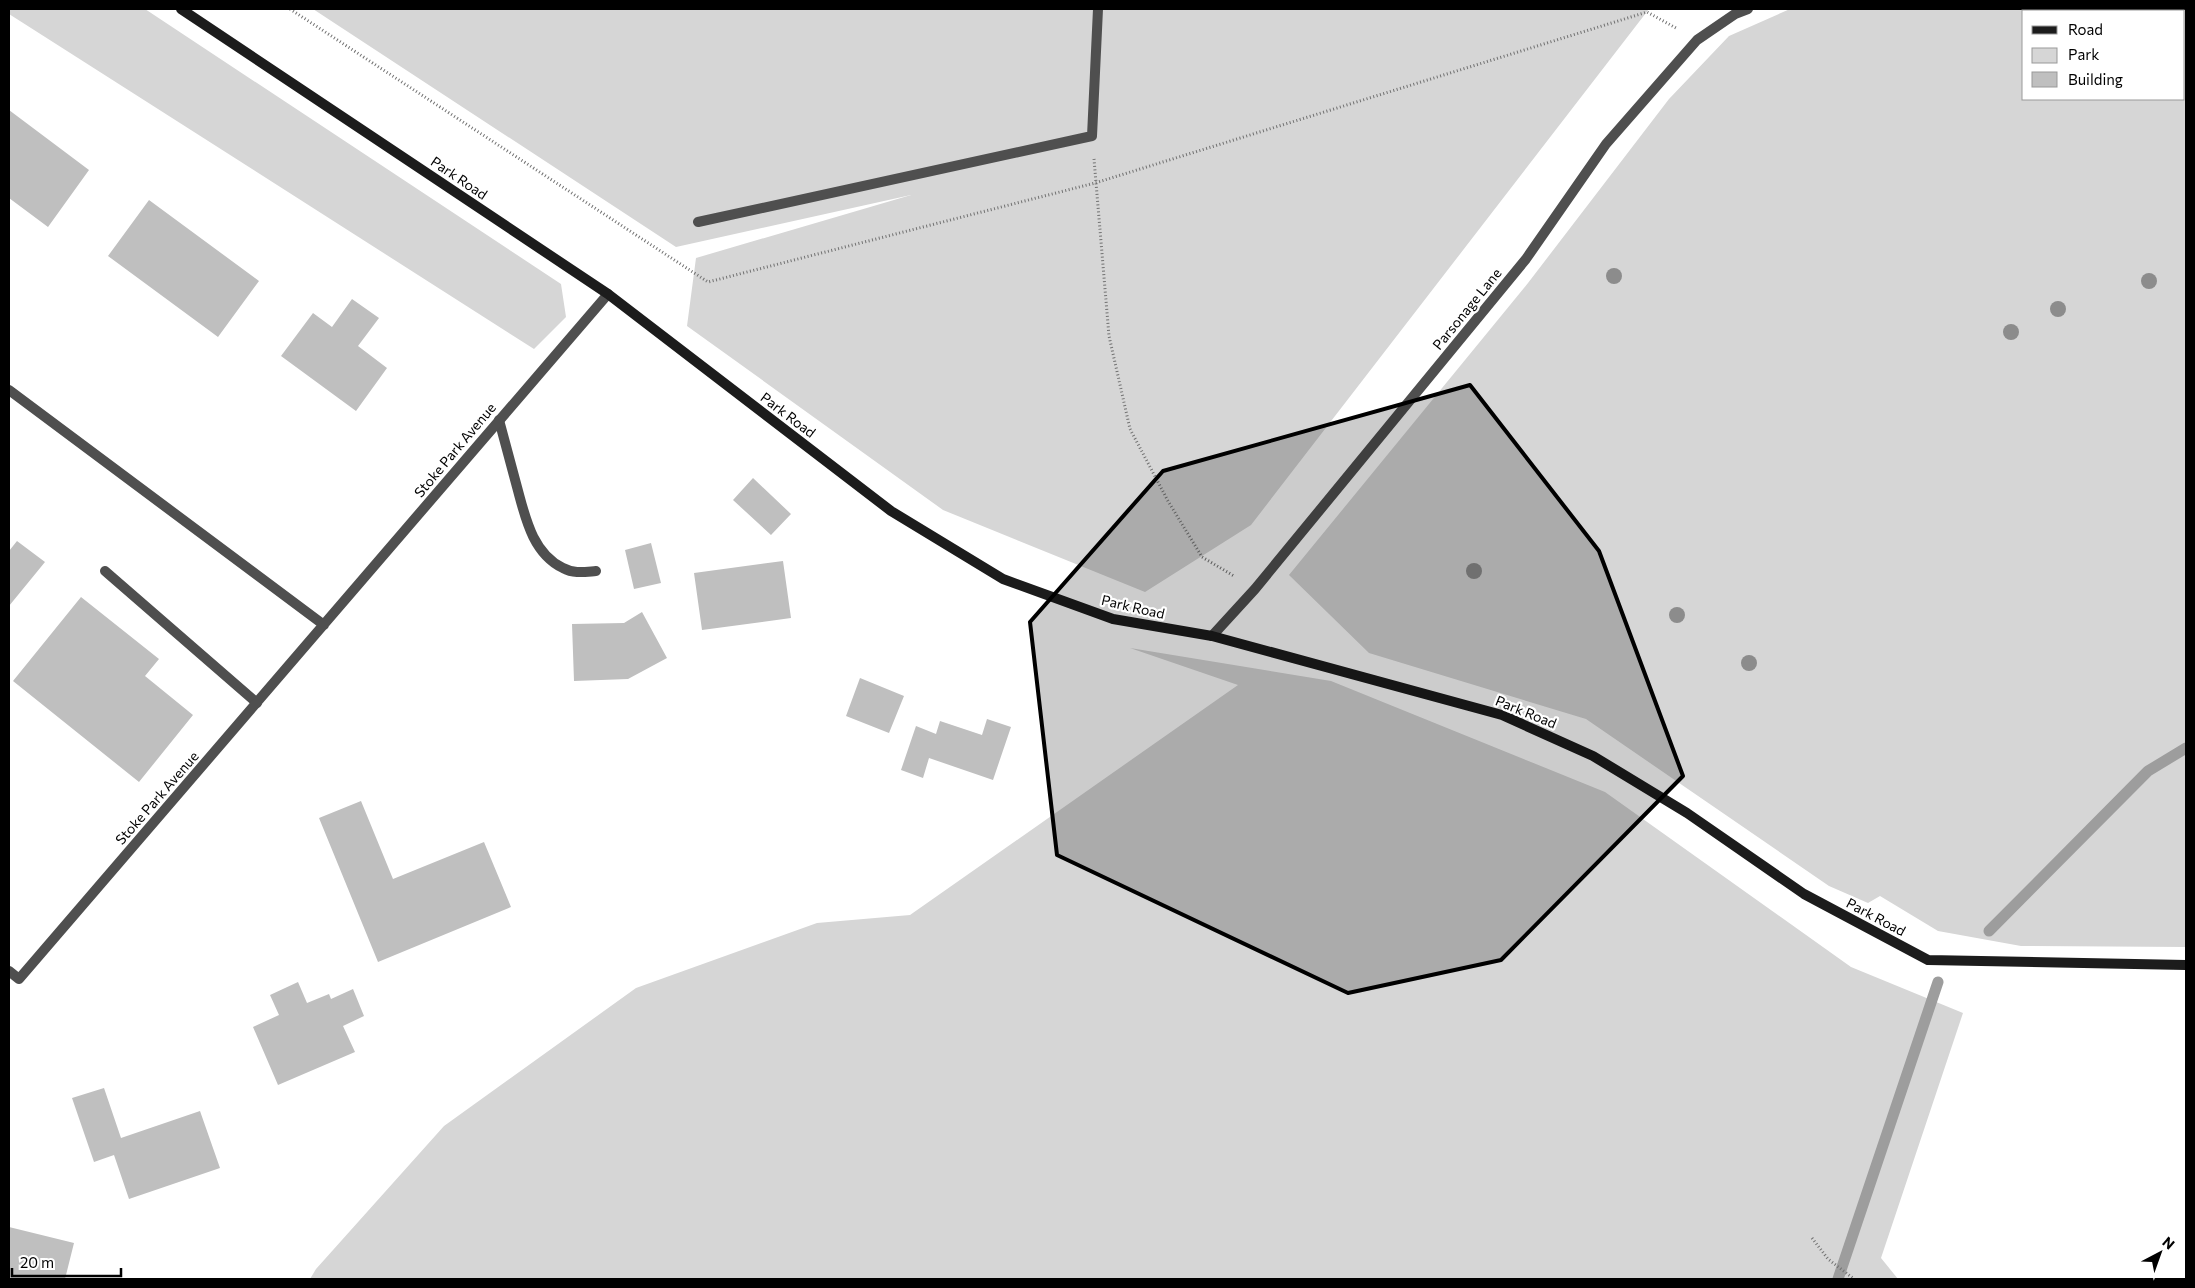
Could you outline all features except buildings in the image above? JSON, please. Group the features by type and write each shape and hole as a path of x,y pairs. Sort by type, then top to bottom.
{"main road":[{"name":"Park Road","path":"181,9 608,294 891,511 1002,579 1113,619 1212,636 1502,715 1593,756 1687,813 1804,894 1928,960 2186,965"}],"street":[{"path":"698,222 1092,136 1098,9"},
{"name":"Parsonage Lane","path":"1212,636 1255,589 1526,259 1606,144 1697,40 1735,14 1748,9"},
{"name":"Stoke Park Avenue","path":"9,971 19,979 608,294"},
{"path":"9,390 324,625"},
{"path":"499,420 529,530 544,553 562,568 575,572 596,571"},
{"path":"105,571 257,703"}],"path":[{"path":"1092,136 1109,336 1130,429 1168,501 1202,557 1255,589"},
{"path":"1812,1238 1828,1259 1854,1279"}],"highlighted area":[{"path":"1470,385 1599,551 1683,776 1501,960 1348,993 1057,855 1030,622 1163,471"}],"green space":[{"path":"9,9 145,9 561,284 566,317 534,349 9,14"},
{"path":"313,9 1649,9 1251,525 1145,592 943,510 687,326 696,258 911,195 676,247"},
{"path":"1790,9 2186,9 2186,947 2021,946 1938,931 1880,896 1868,903 1829,886 1586,719 1369,653 1289,575 1528,283 1669,99 1729,36"},
{"path":"1130,648 1331,681 1605,792 1851,967 1963,1013 1881,1258 1898,1279 310,1279 316,1269 444,1126 636,988 817,923 910,915 1238,685"}],"waterway":[{"path":"1989,931 2148,771 2186,748"},
{"path":"1838,1279 1938,982"}]}
